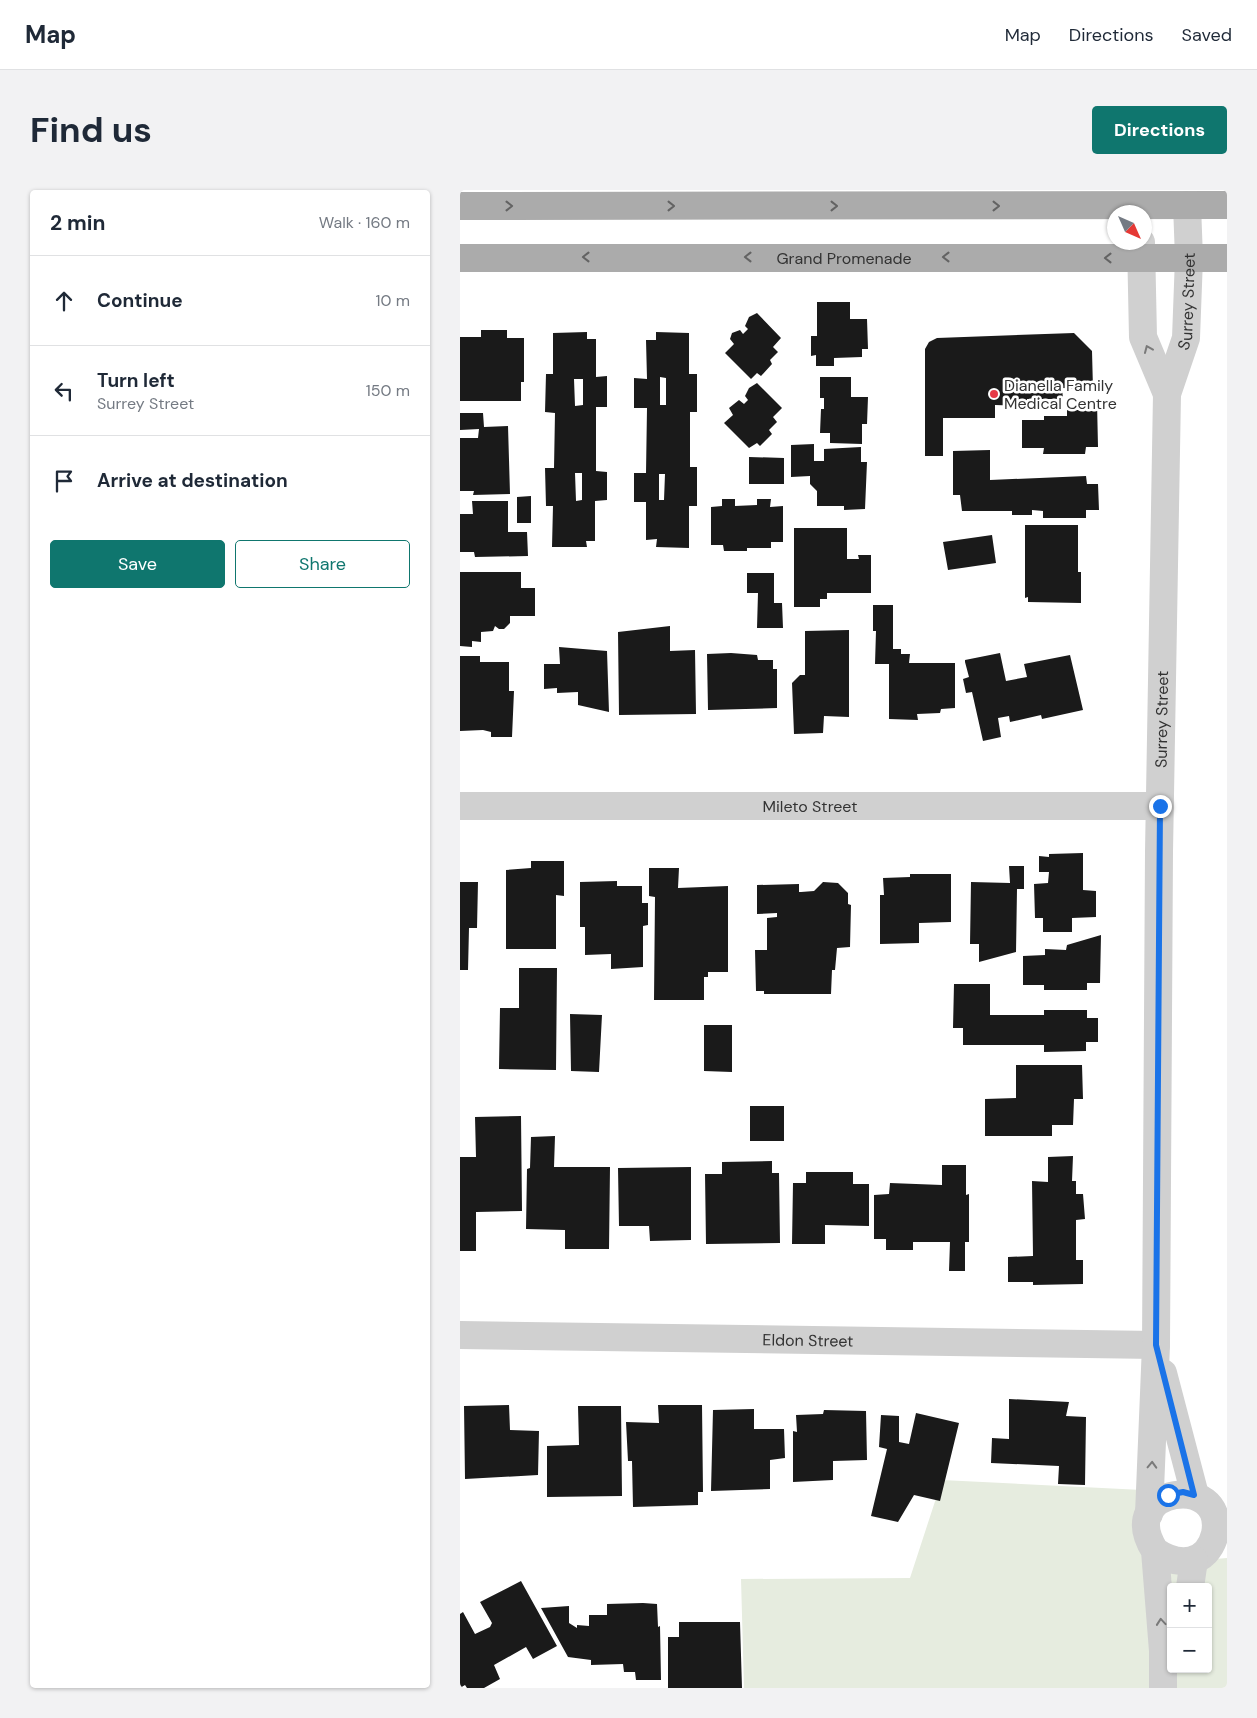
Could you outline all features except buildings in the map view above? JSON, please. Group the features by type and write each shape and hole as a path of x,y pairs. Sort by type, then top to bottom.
{"main road":[{"path":"1152,208 1227,204"},
{"path":"460,206 1107,209"},
{"name":"Grand Promenade","path":"460,258 1142,250 1188,258 1227,258"}],"street":[{"name":"Surrey Street","path":"1149,1514 1156,1345 1160,806 1167,394 1186,338 1187,205"},
{"name":"Surrey Street","path":"1142,250 1143,336 1167,394"},
{"name":"Mileto Street","path":"460,806 1160,806"},
{"name":"Eldon Street","path":"460,1335 1156,1345"},
{"name":"Surrey Street","path":"1156,1345 1209,1502"},
{"path":"1163,1688 1163,1652 1155,1551 1148,1540 1146,1526 1149,1514 1157,1501 1168,1495 1183,1492 1209,1502 1216,1528 1208,1554 1192,1583"},
{"path":"1155,1551 1173,1561 1208,1554"},
{"path":"1169,1688 1172,1673"}],"shaded area":[{"path":"942,1480 1183,1492 1146,1525 1179,1562 1227,1558 1227,1688 744,1688 741,1579 910,1578"}],"place":[{"name":"Dianella Family Medical Centre","path":"994,394"}],"route":[{"path":"1160,806 1156,1345 1182,1441 1194,1495 1183,1492 1168,1495"}]}
